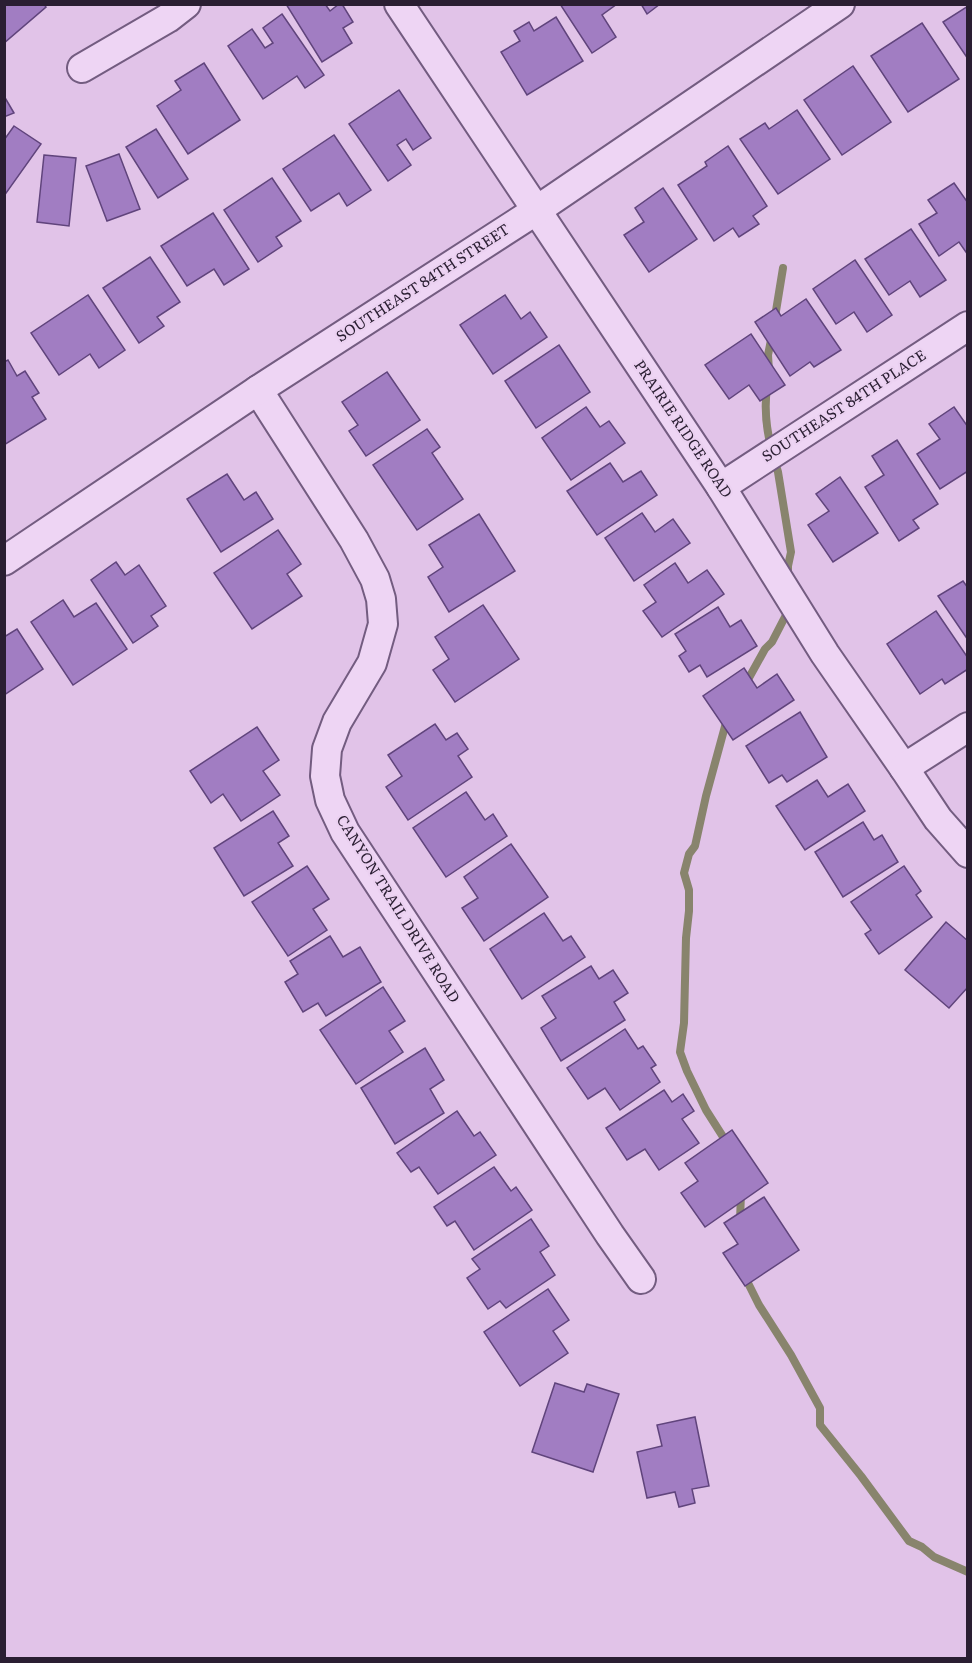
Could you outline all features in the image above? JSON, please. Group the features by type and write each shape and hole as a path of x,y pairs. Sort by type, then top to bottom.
{"street":[{"path":"82,68 168,18 186,4"},
{"name":"PRAIRIE RIDGE ROAD","path":"399,4 721,486 825,654 938,819 968,853"},
{"name":"SOUTHEAST 84TH STREET","path":"4,561 258,390 537,210 840,4"},
{"name":"SOUTHEAST 84TH PLACE","path":"721,486 968,326"},
{"name":"CANYON TRAIL DRIVE ROAD","path":"258,390 354,540 375,579 381,599 383,624 372,663 337,722 327,749 325,776 330,800 345,832 641,1279"},
{"path":"904,768 968,727"}],"building":[{"path":"4,4 44,4 46,7 4,43"},
{"path":"286,4 325,4 330,11 342,4 353,22 343,28 352,43 322,62"},
{"path":"560,4 617,4 602,15 616,37 592,53"},
{"path":"641,4 660,4 647,14"},
{"path":"968,6 968,59 943,22"},
{"path":"282,14 324,75 305,88 297,76 263,99 228,46 252,29 265,48 273,43 263,28"},
{"path":"556,17 583,61 527,95 501,52 520,41 514,31 529,22 534,31"},
{"path":"922,23 959,79 908,112 871,56"},
{"path":"204,63 240,120 188,154 157,106 181,90 175,81"},
{"path":"853,66 891,122 842,155 804,100"},
{"path":"399,90 431,138 413,150 406,139 397,145 411,165 388,181 349,124"},
{"path":"4,96 14,113 4,117"},
{"path":"797,110 830,159 778,194 740,139 765,123 769,129"},
{"path":"14,126 41,144 4,196 4,140"},
{"path":"156,129 188,179 158,198 126,147"},
{"path":"334,135 371,190 347,206 339,193 311,211 283,169"},
{"path":"728,146 767,206 753,216 759,224 739,237 733,228 714,241 678,185 707,166 705,162"},
{"path":"119,154 140,209 107,221 86,166"},
{"path":"44,155 76,158 69,226 37,222"},
{"path":"272,178 301,221 276,237 282,246 258,262 224,210"},
{"path":"954,183 968,203 968,255 959,242 939,256 919,224 937,213 928,200"},
{"path":"663,188 697,239 649,272 624,235 644,222 635,208"},
{"path":"213,213 249,269 224,285 214,269 187,286 161,246"},
{"path":"911,229 946,280 920,297 910,281 889,295 865,259"},
{"path":"150,257 180,302 157,317 164,326 139,343 103,288"},
{"path":"855,260 892,315 867,332 854,312 836,324 813,289"},
{"path":"88,295 125,350 99,368 90,354 59,375 31,333"},
{"path":"505,295 521,319 530,312 547,337 493,374 460,325"},
{"path":"806,299 841,350 814,367 810,362 790,376 755,322 776,308 781,316"},
{"path":"751,334 785,385 760,401 749,385 729,399 705,365"},
{"path":"559,345 590,392 536,428 505,381"},
{"path":"8,360 17,376 25,371 39,393 32,397 46,419 4,445 4,362"},
{"path":"387,372 420,420 366,456 349,431 358,425 342,402"},
{"path":"586,407 600,427 609,421 625,443 571,480 542,438"},
{"path":"954,407 968,427 968,471 940,489 917,454 940,439 929,424"},
{"path":"427,429 440,447 432,453 463,499 417,530 373,465"},
{"path":"897,440 938,504 913,520 919,528 899,541 865,487 884,475 872,456"},
{"path":"610,463 623,482 641,471 657,495 597,535 567,491"},
{"path":"227,474 244,500 256,492 273,519 221,552 187,499"},
{"path":"840,477 878,533 833,562 808,525 829,511 816,494"},
{"path":"642,513 655,532 673,519 690,543 634,581 605,538"},
{"path":"479,514 515,571 449,612 428,577 443,567 429,545"},
{"path":"278,530 301,564 287,574 302,596 252,629 214,573"},
{"path":"116,562 125,575 139,565 166,606 151,616 158,626 133,643 91,580"},
{"path":"675,563 688,583 707,570 724,594 662,637 643,611 656,602 644,585"},
{"path":"963,581 968,588 968,640 938,596"},
{"path":"63,600 74,617 96,603 127,649 73,685 31,622"},
{"path":"483,605 519,659 455,702 433,670 449,659 435,637"},
{"path":"718,607 730,627 741,620 757,646 707,677 700,665 689,672 679,656 686,651 675,634"},
{"path":"936,611 968,658 968,669 945,684 942,679 920,694 887,644"},
{"path":"17,629 43,669 4,695 4,637"},
{"path":"744,668 757,688 777,674 794,700 733,740 703,696"},
{"path":"800,712 827,757 787,782 782,775 769,783 746,746"},
{"path":"435,724 446,740 457,733 468,749 458,756 472,777 408,820 386,787 402,776 388,755"},
{"path":"257,727 279,760 263,771 280,795 241,821 223,794 211,803 190,771"},
{"path":"817,780 828,797 848,784 865,811 805,850 776,806"},
{"path":"466,792 485,820 493,814 507,836 446,877 413,828"},
{"path":"273,811 289,836 278,843 293,866 244,896 214,848"},
{"path":"863,822 874,840 882,835 898,862 843,897 815,852"},
{"path":"511,844 548,897 484,941 462,908 478,898 464,877"},
{"path":"307,866 329,899 313,909 327,930 288,956 252,902"},
{"path":"904,866 921,891 916,895 932,917 879,954 865,934 871,930 851,902"},
{"path":"544,913 563,941 571,936 585,957 522,999 490,949"},
{"path":"946,922 968,941 968,987 949,1008 905,970"},
{"path":"330,936 343,957 360,947 381,982 326,1016 318,1003 303,1012 285,982 298,974 290,961"},
{"path":"591,966 599,979 613,970 628,993 614,1002 625,1020 561,1061 541,1028 556,1018 542,996"},
{"path":"383,987 405,1021 389,1031 403,1052 356,1084 320,1030"},
{"path":"625,1029 638,1049 643,1046 656,1065 651,1068 660,1082 620,1110 605,1088 588,1099 567,1068"},
{"path":"425,1048 444,1080 430,1089 444,1113 395,1144 361,1088"},
{"path":"664,1090 672,1102 683,1094 694,1111 682,1119 699,1143 659,1170 645,1149 627,1160 606,1128"},
{"path":"457,1111 474,1136 480,1132 496,1155 438,1194 419,1167 411,1172 397,1153"},
{"path":"732,1130 768,1183 705,1227 681,1193 698,1181 685,1163"},
{"path":"494,1167 511,1191 516,1187 532,1210 474,1250 455,1221 447,1226 434,1207"},
{"path":"764,1197 799,1250 745,1286 723,1253 738,1244 724,1223"},
{"path":"531,1219 549,1246 540,1252 555,1275 506,1308 500,1301 488,1309 467,1278 480,1269 472,1259"},
{"path":"548,1289 569,1320 553,1331 568,1353 520,1386 484,1332"},
{"path":"555,1383 584,1392 587,1384 619,1394 593,1472 532,1452"},
{"path":"695,1417 709,1486 692,1489 695,1503 679,1507 675,1492 647,1498 637,1452 662,1446 657,1425"}],"waterway":[{"path":"775,317 783,268"},
{"path":"769,371 768,355 772,335"},
{"path":"767,388 766,418 771,447"},
{"path":"774,459 791,552 788,577"},
{"path":"745,685 765,649 772,642 786,615 787,607"},
{"path":"727,719 695,846 689,854 684,873 689,890 689,911 684,1023 680,1052 706,1110 727,1143"},
{"path":"740,1222 741,1192"},
{"path":"744,1275 759,1305 791,1355 820,1408 820,1425 909,1541 922,1547 934,1557 968,1572"}]}
